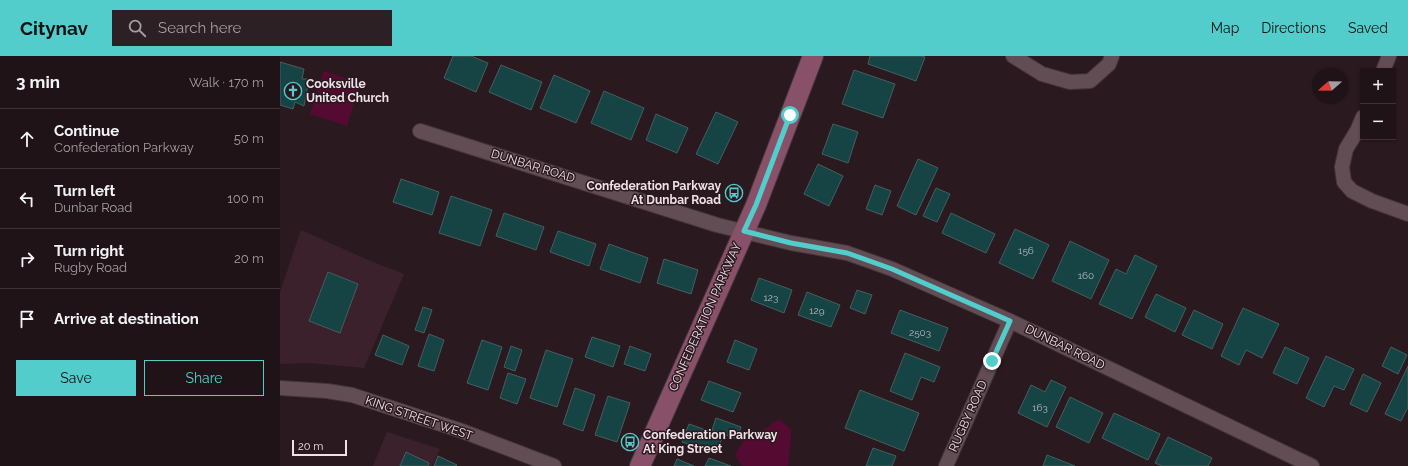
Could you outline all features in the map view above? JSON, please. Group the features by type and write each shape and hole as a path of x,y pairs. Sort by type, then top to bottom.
{"street":[{"name":"CONFEDERATION PARKWAY","path":"640,466 756,205 813,56"},
{"path":"1013,56 1042,74 1070,82 1090,81 1109,64 1112,56"},
{"path":"1384,68 1389,56"},
{"path":"1360,124 1346,149 1342,167 1344,182 1352,191 1372,201 1408,214"},
{"name":"DUNBAR ROAD","path":"420,131 717,224 791,243 847,253 892,269 1010,321 1312,466"},
{"name":"RUGBY ROAD","path":"946,466 1010,321"},
{"name":"KING STREET WEST","path":"280,388 327,391 352,395 462,431 554,466"}],"shaded area":[{"path":"324,71 360,83 347,126 310,114"},
{"path":"301,230 404,274 364,368 310,363 280,364 280,292"},
{"path":"779,419 791,429 788,466 742,466 735,455 743,441 758,434"},
{"path":"387,432 440,449 432,466 373,466"}],"building":[{"path":"453,56 471,56 488,63 476,92 444,78"},
{"path":"870,56 925,57 916,81 868,64"},
{"name":"Cooksville United Church","path":"280,62 304,69 302,79 309,79 304,106 295,102 293,109 280,105"},
{"path":"501,65 542,82 531,110 489,92"},
{"path":"854,70 895,84 883,118 842,104"},
{"path":"554,75 590,91 576,123 540,108"},
{"path":"604,91 644,108 631,140 591,123"},
{"path":"716,112 738,122 718,164 696,154"},
{"path":"656,114 688,128 677,153 646,140"},
{"path":"833,124 858,132 848,163 822,154"},
{"path":"918,159 938,168 916,215 897,206"},
{"path":"818,164 843,176 829,206 804,194"},
{"path":"401,179 439,192 432,215 393,202"},
{"path":"875,185 891,191 882,215 866,209"},
{"path":"936,188 950,194 937,222 923,216"},
{"path":"451,196 492,210 480,246 439,233"},
{"path":"504,213 544,227 536,250 496,236"},
{"path":"951,213 995,234 986,253 942,233"},
{"path":"1015,229 1049,245 1033,279 999,263"},
{"path":"558,231 596,244 589,266 550,252"},
{"path":"1070,241 1109,260 1091,299 1052,281"},
{"path":"609,244 648,258 640,283 600,269"},
{"path":"1135,255 1157,266 1132,319 1099,304 1116,269 1126,274"},
{"path":"664,259 698,270 691,294 657,283"},
{"path":"328,272 358,284 340,333 309,321"},
{"path":"759,278 792,290 784,313 751,300"},
{"path":"857,290 872,295 865,314 850,308"},
{"path":"807,292 840,305 831,327 798,315"},
{"path":"1156,294 1186,308 1175,332 1145,317"},
{"path":"423,307 432,310 424,333 415,330"},
{"path":"1243,308 1279,324 1262,358 1246,350 1239,365 1221,356"},
{"path":"900,310 948,328 939,351 891,333"},
{"path":"1194,310 1223,324 1212,349 1182,335"},
{"path":"429,334 444,340 434,371 418,366"},
{"path":"383,335 409,346 402,365 375,355"},
{"path":"592,337 620,346 613,367 585,357"},
{"path":"482,340 502,347 488,390 467,383"},
{"path":"735,340 757,349 749,370 727,362"},
{"path":"511,346 522,350 515,371 504,367"},
{"path":"630,346 651,354 645,371 624,364"},
{"path":"1285,347 1309,358 1297,384 1273,373"},
{"path":"1391,347 1407,355 1398,374 1382,366"},
{"path":"546,350 573,359 557,407 530,398"},
{"path":"905,353 940,367 934,382 921,377 912,400 890,391"},
{"path":"1326,356 1354,369 1344,390 1334,386 1324,407 1306,398"},
{"path":"1408,366 1408,407 1401,421 1385,414"},
{"path":"508,373 526,379 517,404 500,398"},
{"path":"1363,374 1381,383 1367,412 1350,404"},
{"path":"1051,380 1066,387 1047,427 1018,413 1031,385 1045,392"},
{"path":"709,381 741,393 733,412 701,400"},
{"path":"575,388 595,395 583,431 563,424"},
{"path":"860,390 919,413 904,451 845,428"},
{"path":"608,396 630,403 617,442 595,435"},
{"path":"1070,397 1103,413 1089,443 1056,427"},
{"path":"1114,413 1160,434 1148,460 1102,438"},
{"path":"716,418 741,427 737,439 712,430"},
{"path":"689,424 723,436 716,454 682,442"},
{"path":"1168,437 1212,458 1208,466 1162,466 1155,463"},
{"path":"873,448 896,456 892,466 866,466"},
{"path":"406,452 429,463 428,466 400,466"},
{"path":"1047,455 1075,466 1043,466"},
{"path":"438,456 457,465 434,466"},
{"path":"709,458 731,466 705,466"},
{"path":"677,459 694,466 674,466"}],"place":[{"name":"Cooksville United Church","path":"293,91"},
{"name":"Confederation Parkway At Dunbar Road","path":"734,193"},
{"name":"Confederation Parkway At King Street","path":"630,442"}],"route":[{"path":"790,115 756,205 744,231 791,243 847,253 892,269 1010,321 992,361"}]}
